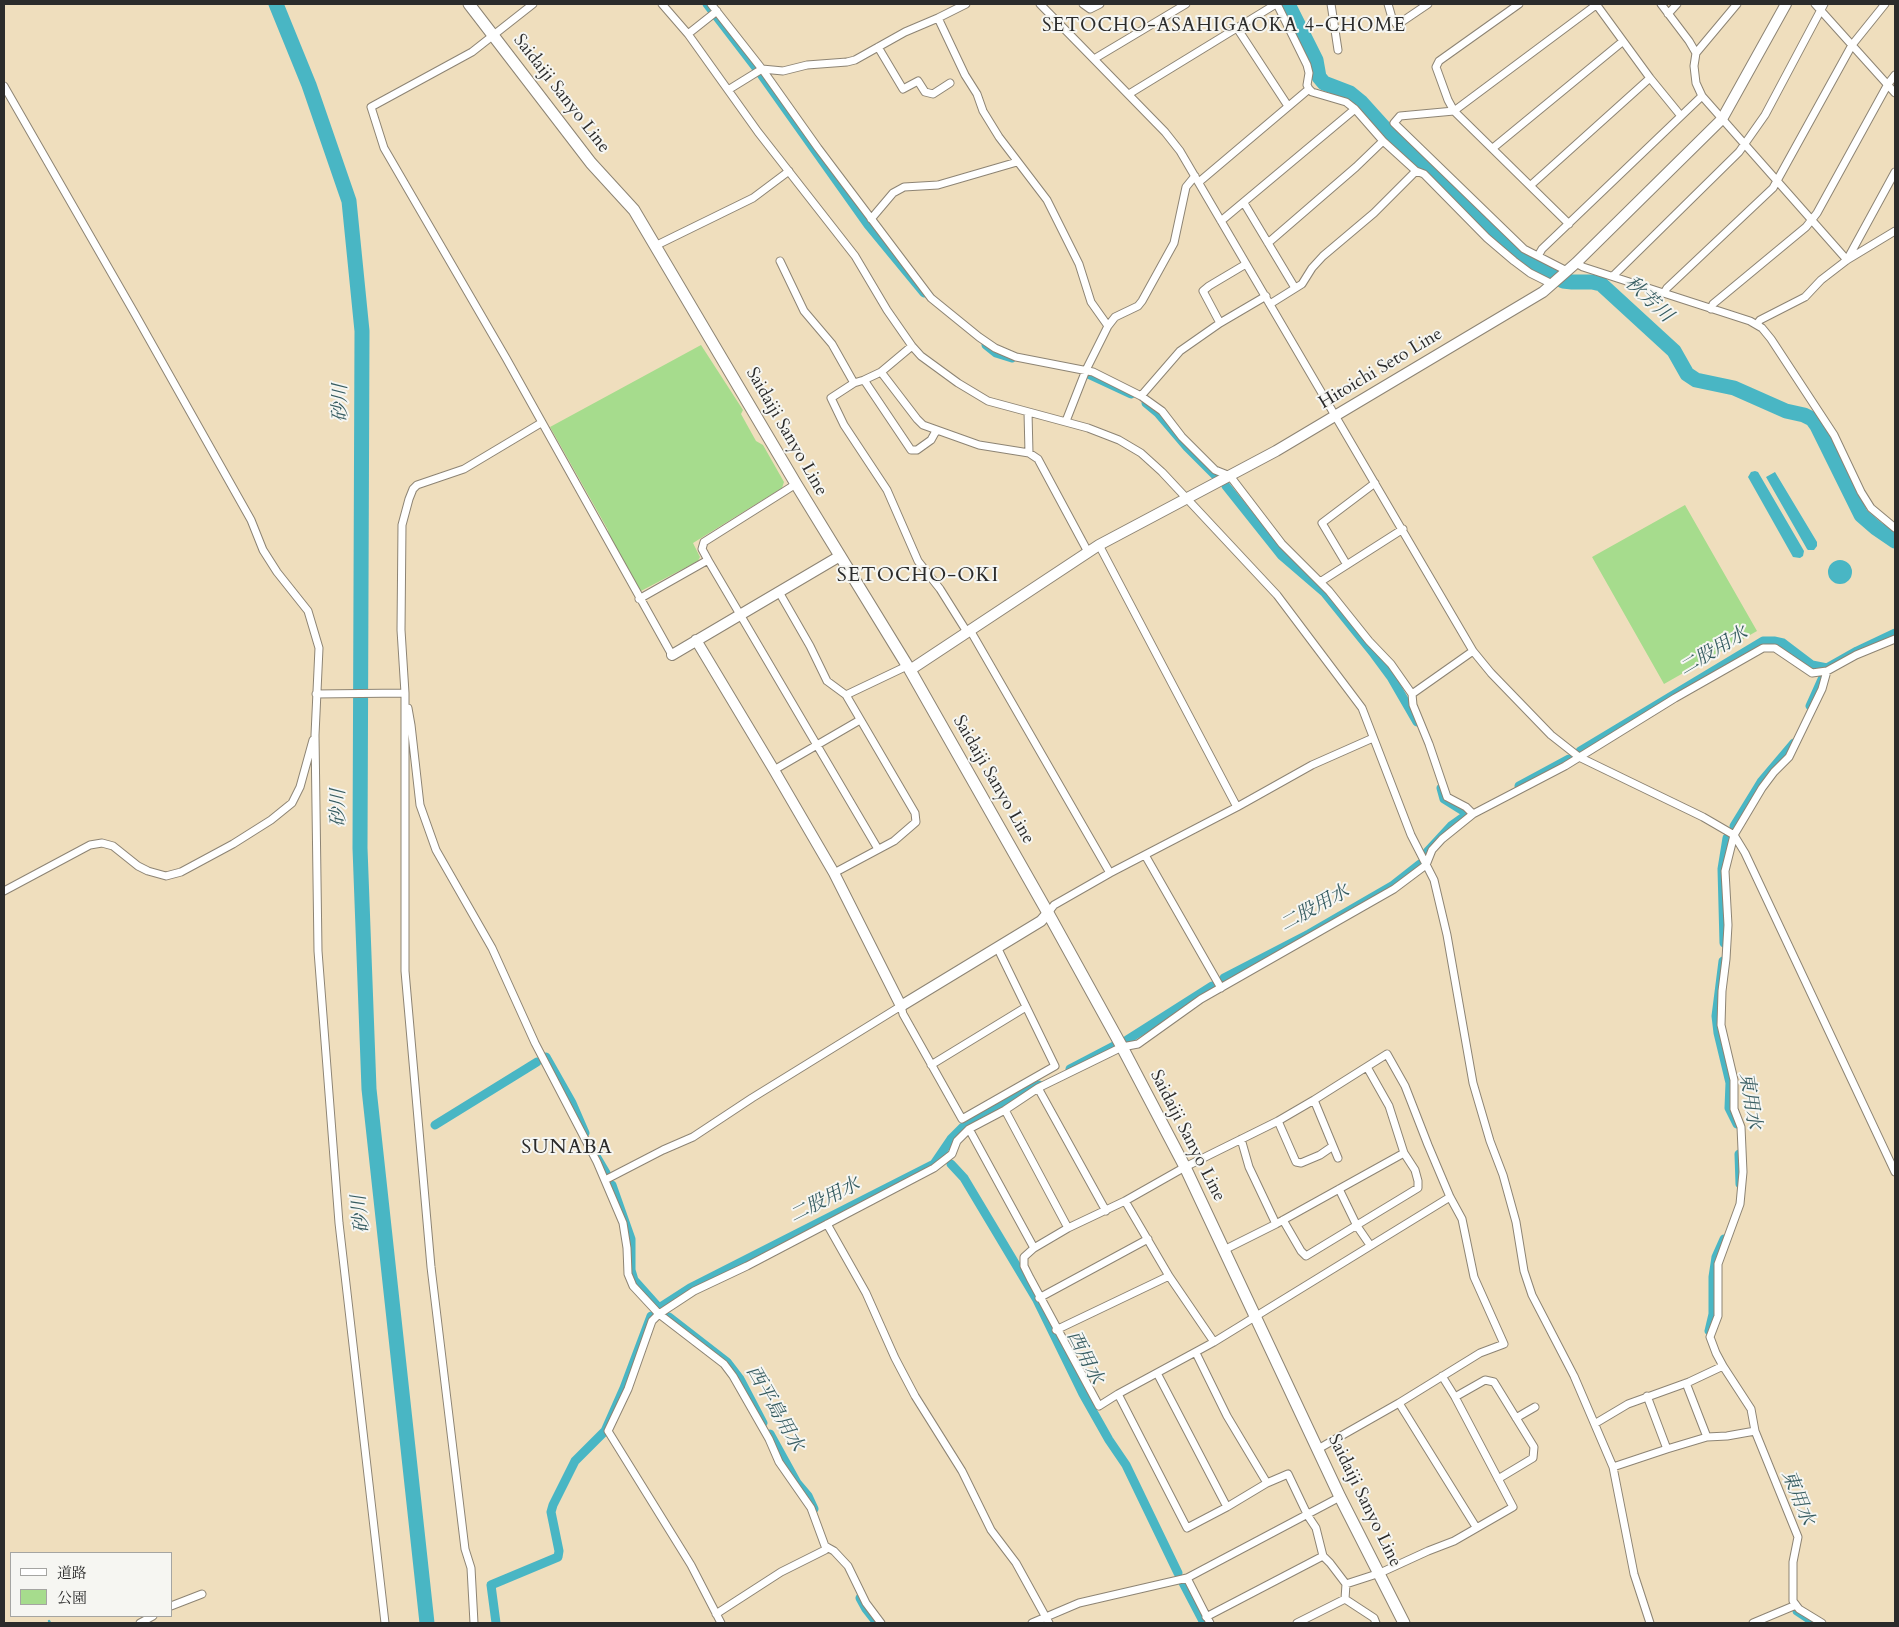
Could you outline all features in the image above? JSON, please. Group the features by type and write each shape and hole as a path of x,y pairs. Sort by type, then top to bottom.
{"main road":[{"name":"Saidaiji Sanyo Line","path":"470,4 591,163 634,210 796,484 908,668 1048,913 1122,1047 1185,1167 1340,1497 1404,1623"},
{"name":"Hitoichi Seto Line","path":"908,668 1099,545 1276,451 1543,292 1576,263 1722,119 1786,4"},
{"path":"672,655 840,556"},
{"path":"696,640 834,873 901,1006 1041,921 1048,913"}],"street":[{"path":"533,4 472,52 371,107 384,148 506,358 672,655"},
{"path":"662,4 688,34 728,90 855,256 887,310 912,346 934,366 988,401 1066,421 1119,440 1141,453 1188,499 1277,595 1362,708 1411,834 1434,880 1447,935 1473,1083 1516,1222 1524,1271 1532,1295 1574,1376 1614,1466 1634,1574 1650,1623"},
{"path":"711,4 762,69 818,148 931,298 978,337 995,348 1016,357 1086,370 1141,396 1162,411 1182,437 1215,470 1230,476 1282,544 1320,582 1369,641 1391,664 1412,694 1413,705 1429,744 1447,798 1466,807 1473,814"},
{"path":"728,90 762,69 783,71 825,62 855,60 905,32 966,4"},
{"path":"1040,4 1172,139 1473,651 1491,673 1551,735 1579,757 1703,817 1734,836 1745,853 1895,1172"},
{"path":"1083,4 1090,9 1100,4"},
{"path":"1094,59 1186,4"},
{"path":"1129,94 1277,4 1307,65 1309,73 1307,85 1312,92 1346,102 1355,109 1383,142 1416,171 1424,174 1487,238 1530,273 1560,277"},
{"path":"1331,4 1338,50"},
{"path":"1388,4 1392,18 1397,25 1428,4"},
{"path":"1519,4 1440,60 1436,67 1454,111 1569,224"},
{"path":"1560,277 1538,256 1524,249 1516,242 1394,123 1400,116 1454,111 1596,4 1622,42 1681,116"},
{"path":"1662,4 1689,40 1696,53"},
{"path":"1668,14 1677,4"},
{"path":"1737,4 1696,53 1694,66 1696,83 1702,96 1847,260"},
{"path":"1664,293 1778,182 1852,45 1885,4"},
{"path":"1613,276 1739,152 1765,116 1820,6 1895,93"},
{"path":"688,34 717,11"},
{"path":"938,18 965,76 977,94 983,111 999,137 1047,200 1079,264 1091,302 1108,326"},
{"path":"1237,28 1288,106"},
{"path":"1493,148 1622,42"},
{"path":"878,47 903,89 918,81 926,92 933,94 950,83"},
{"path":"1711,309 1713,304 1818,213 1888,84 1895,75"},
{"path":"1531,185 1650,78"},
{"path":"4,86 246,511 263,550 277,572 308,611 319,648 315,735 316,907 323,1031 339,1223 384,1623"},
{"path":"1066,421 1086,370 1108,326 1115,317 1138,306 1142,301 1174,243 1186,187 1309,89"},
{"path":"1538,256 1542,249 1702,96"},
{"path":"1221,221 1355,109"},
{"path":"1268,243 1383,142"},
{"path":"871,219 893,193 904,187 938,185 1017,162"},
{"path":"656,245 753,198 789,171"},
{"path":"1270,304 1302,284 1312,268 1323,256 1374,213 1416,171"},
{"path":"1847,260 1895,172"},
{"path":"1244,203 1295,288"},
{"path":"1757,324 1760,320 1805,297 1821,280 1847,260 1895,231"},
{"path":"780,262 804,311 832,344 854,383"},
{"path":"1576,263 1757,324 1771,339 1821,413 1871,508 1895,528"},
{"path":"1220,323 1203,291 1246,264"},
{"path":"1141,396 1180,351 1220,323 1266,296"},
{"path":"912,346 881,372 854,383 831,398 844,425 887,490 918,561 940,588 968,631 1110,873"},
{"path":"881,372 916,419 923,425 979,445 1029,452 1038,459 1088,552"},
{"path":"864,380 911,450 917,450 931,440 936,431"},
{"path":"1028,412 1029,452"},
{"path":"474,1623 471,1568 465,1549 431,1267 405,971 405,693 401,630 402,526 413,489 417,485 464,469 541,423"},
{"path":"1347,564 1322,523 1375,483"},
{"path":"796,484 704,542 702,549 878,849"},
{"path":"1320,582 1403,529"},
{"path":"1099,545 1237,807"},
{"path":"639,599 708,560"},
{"path":"779,592 810,646 827,681 846,695 915,813 916,822 894,841 834,873"},
{"path":"721,1623 691,1565 608,1431 628,1389 652,1321 659,1314 694,1291 747,1266 934,1168 952,1154 957,1141 969,1129 1005,1110 1038,1088 1122,1047 1138,1044 1201,999 1394,889 1426,865 1432,850 1442,839 1473,814 1579,757 1675,698 1763,648 1775,648 1812,673 1827,671 1856,655 1895,639"},
{"path":"1412,694 1473,651"},
{"path":"846,695 908,668"},
{"path":"1822,1623 1799,1609 1793,1601 1793,1562 1798,1537 1755,1431 1750,1409 1723,1366 1710,1337 1718,1316 1718,1264 1740,1204 1743,1172 1741,1127 1734,1109 1734,1080 1722,1025 1722,991 1728,925 1725,871 1734,836 1762,788 1774,772 1790,756 1822,689 1827,671"},
{"path":"316,694 405,693"},
{"path":"405,693 411,725 420,805 436,850 492,948 535,1043 597,1162 623,1223 627,1248 628,1274 633,1286 659,1314 724,1364 734,1376 769,1439 779,1462 811,1508 827,1547 834,1551 848,1566 866,1604 881,1623"},
{"path":"774,770 860,720"},
{"path":"4,891 90,845 102,843 113,846 138,866 166,876 195,866 271,820 292,803 300,787 315,735"},
{"path":"1048,913 1054,905 1110,873 1237,807 1312,765 1373,738"},
{"path":"1145,855 1221,988"},
{"path":"605,1180 693,1137 752,1098 901,1006 903,1014 962,1119 1055,1066 997,948"},
{"path":"931,1065 1026,1007"},
{"path":"1318,1449 1399,1403 1480,1353 1504,1344 1474,1278 1462,1219 1450,1197 1405,1086 1387,1054 1278,1121 1185,1167 1106,1211 1068,1228 1034,1248 1024,1257 1024,1266 1056,1330 1099,1406 1196,1353 1450,1197"},
{"path":"1241,1139 1249,1167 1280,1222 1306,1256 1418,1188 1415,1170 1404,1153 1389,1106 1366,1067"},
{"path":"1038,1088 1106,1211"},
{"path":"1314,1100 1338,1158"},
{"path":"1005,1110 1068,1228"},
{"path":"1278,1121 1296,1162 1301,1163 1327,1152 1333,1146"},
{"path":"969,1129 1034,1248"},
{"path":"1224,1250 1280,1222 1404,1153"},
{"path":"1339,1189 1357,1226 1370,1245"},
{"path":"1125,1201 1169,1276 1214,1342"},
{"path":"827,1224 866,1293 895,1358 915,1396 962,1470 991,1530 1016,1564 1047,1620"},
{"path":"1040,1298 1148,1239"},
{"path":"1056,1330 1169,1276"},
{"path":"1196,1353 1227,1416 1267,1483"},
{"path":"1596,1422 1646,1396 1686,1384 1723,1366"},
{"path":"1157,1373 1227,1507"},
{"path":"1346,1584 1380,1573 1454,1541 1513,1508 1455,1397 1442,1376"},
{"path":"1455,1397 1485,1380 1494,1382 1534,1447 1533,1458 1498,1479"},
{"path":"1686,1384 1707,1437"},
{"path":"1118,1394 1187,1528 1267,1483 1288,1474 1308,1516 1316,1528 1323,1556 1346,1584 1345,1599"},
{"path":"1646,1396 1667,1449"},
{"path":"1399,1403 1476,1528"},
{"path":"1516,1418 1535,1407"},
{"path":"1614,1466 1707,1437 1755,1431"},
{"path":"1032,1623 1047,1620 1079,1604 1187,1578 1308,1516 1340,1497"},
{"path":"716,1614 781,1572 825,1550 827,1547"},
{"path":"1187,1578 1208,1620 1323,1556"},
{"path":"172,1606 202,1594"},
{"path":"1298,1623 1345,1599"},
{"path":"1345,1599 1374,1618 1376,1623"},
{"path":"1753,1623 1796,1605"},
{"path":"140,1623 151,1617"}],"green space":[{"path":"701,345 743,410 741,414 756,441 763,445 784,482 782,488 693,543 700,557 698,561 641,591 638,589 609,538 608,530 550,427"},
{"path":"1685,505 1757,631 1664,684 1592,557"}],"water":[{"path":"1751,472 1758,472 1804,551 1803,556 1800,558 1793,557 1748,477"},
{"path":"1775,472 1817,542 1814,550 1807,549 1766,477"},
{"path":"1840,560 1849,563 1852,572 1849,581 1840,584 1831,581 1828,572 1831,563"}],"waterway":[{"name":"砂川","path":"276,4 309,85 349,201 362,331 360,848 369,1089 427,1623"},
{"path":"707,4 760,73 868,225 924,293"},
{"name":"秋芳川","path":"1288,4 1316,60 1319,77 1324,83 1350,93 1361,102 1389,133 1504,244 1522,259 1563,281 1601,284 1674,351 1687,374 1696,380 1734,388 1786,411 1812,419 1861,515 1895,541"},
{"path":"986,345 996,353 1012,358"},
{"path":"1088,374 1131,394"},
{"path":"1146,403 1158,413 1187,447 1215,475"},
{"path":"1226,486 1281,555 1324,592 1391,677 1417,722"},
{"name":"二股用水","path":"1580,751 1763,641 1783,643 1812,665 1827,668 1895,633"},
{"name":"東用水","path":"1810,706 1823,677"},
{"name":"東用水","path":"1734,826 1761,782 1794,743"},
{"name":"二股用水","path":"1519,786 1569,759"},
{"path":"1441,788 1444,799 1468,814"},
{"name":"二股用水","path":"1427,852 1451,826 1468,814"},
{"name":"東用水","path":"1724,943 1722,869 1727,838"},
{"name":"二股用水","path":"1224,978 1309,934 1392,886 1420,864"},
{"name":"東用水","path":"1723,961 1716,1016 1718,1033 1730,1083 1729,1108 1737,1124"},
{"name":"二股用水","path":"1127,1040 1212,986"},
{"name":"二股用水","path":"1070,1069 1114,1046"},
{"name":"二股用水","path":"546,1057 572,1103 585,1133"},
{"name":"二股用水","path":"435,1125 537,1062"},
{"name":"二股用水","path":"612,1185 631,1239 631,1270 634,1280 659,1308 690,1288 934,1164 951,1139 963,1127 995,1107 1039,1085"},
{"name":"東用水","path":"1739,1154 1740,1184"},
{"name":"二股用水","path":"596,1156 606,1173"},
{"name":"西用水","path":"951,1164 964,1178 1037,1300 1083,1394 1109,1440 1126,1465 1178,1573"},
{"name":"東用水","path":"1709,1331 1713,1314 1713,1277 1716,1257 1724,1239"},
{"path":"496,1623 491,1585 558,1557 559,1551 551,1512 553,1505 575,1461 605,1431 624,1388 651,1316"},
{"name":"西平島用水","path":"669,1317 727,1362 740,1379 763,1423"},
{"name":"西平島用水","path":"770,1434 797,1483 808,1496 814,1509"},
{"name":"西用水","path":"1182,1581 1204,1623"},
{"name":"西平島用水","path":"860,1598 877,1623"},
{"name":"東用水","path":"1797,1611 1815,1623"}],"district":[{"name":"SETOCHO-ASAHIGAOKA 4-CHOME","path":"1224,27"},
{"name":"SETOCHO-OKI","path":"918,576"},
{"name":"SUNABA","path":"567,1148"}]}
